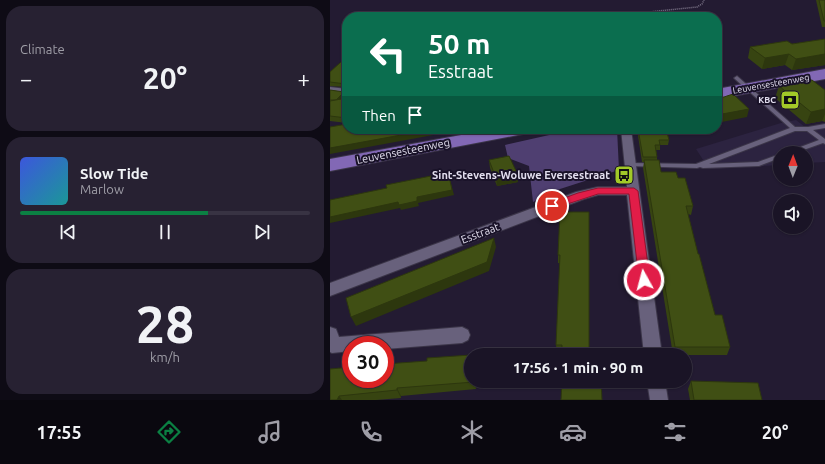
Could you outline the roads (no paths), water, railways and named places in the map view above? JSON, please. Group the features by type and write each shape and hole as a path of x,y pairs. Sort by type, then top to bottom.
{"main road":[{"name":"Leuvensesteenweg","path":"722,92 742,83 825,74"},
{"name":"Leuvensesteenweg","path":"330,165 496,134"}],"street":[{"path":"330,90 342,91"},
{"path":"627,134 652,348"},
{"name":"Esstraat","path":"330,290 581,195 598,191 634,191"},
{"path":"330,334 332,345 462,335"},
{"path":"657,388 659,400"}],"lane":[{"path":"742,83 794,129"},
{"path":"697,166 794,129 808,129 825,126"},
{"path":"808,129 824,142"},
{"path":"811,146 824,142"},
{"path":"630,165 697,166 759,164 773,159"}],"place":[{"name":"KBC","path":"790,100"},
{"name":"Sint-Stevens-Woluwe Eversestraat","path":"624,175"}]}
